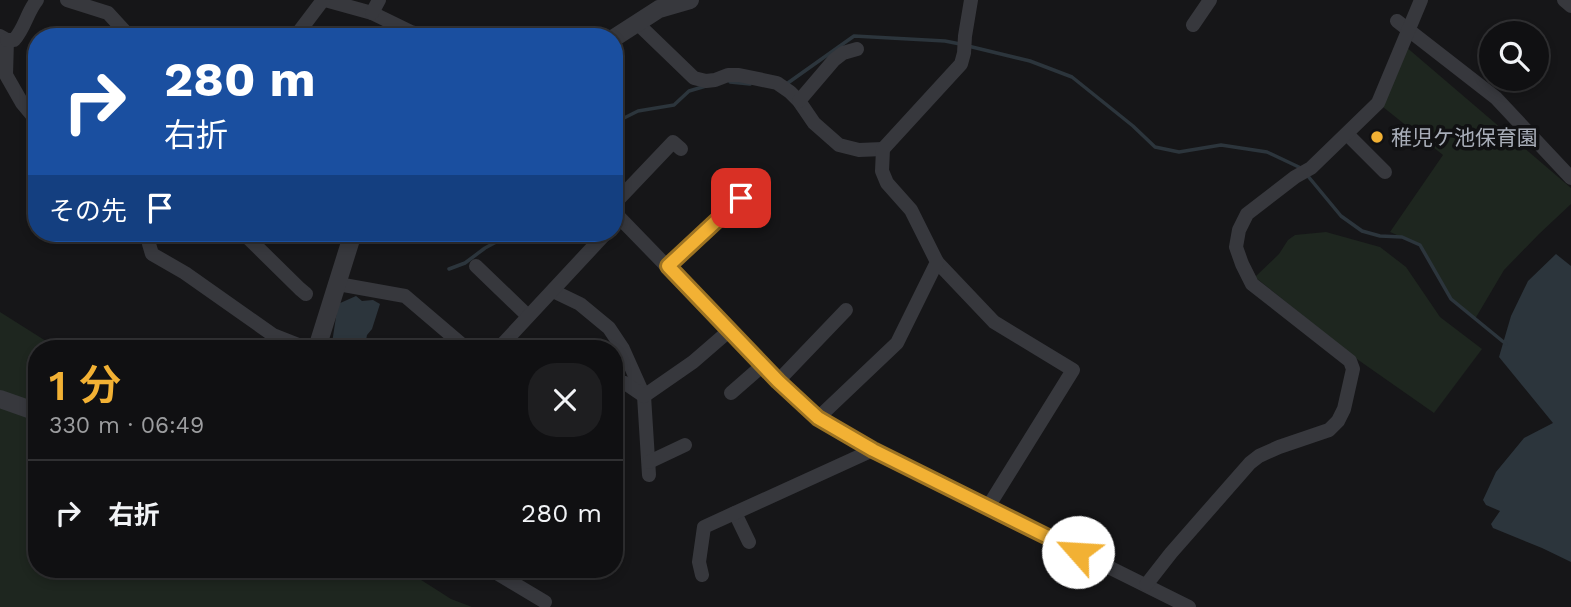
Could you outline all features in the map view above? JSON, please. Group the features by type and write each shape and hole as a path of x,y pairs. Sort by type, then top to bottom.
{"street":[{"path":"28,110 6,75 4,38 14,40 21,33 37,0"},
{"path":"67,0 108,13 122,28"},
{"path":"302,28 324,0 375,7 405,28"},
{"path":"623,32 659,9 690,0"},
{"path":"971,0 961,64 883,149 882,171 887,183 911,210 937,262 994,322 1073,370 988,508"},
{"path":"1193,25 1210,0"},
{"path":"1146,585 1250,463 1279,447 1329,430 1344,410 1353,369 1350,360 1252,284 1236,247 1239,230 1247,214 1305,172 1378,103 1403,25 1421,0"},
{"path":"1564,0 1571,6"},
{"path":"637,23 694,78 706,81 739,75 777,83 794,96 814,123 839,145 859,150 883,149"},
{"path":"1403,25 1496,98 1571,178"},
{"path":"794,96 843,53 857,49"},
{"path":"1347,134 1385,172"},
{"path":"623,205 673,142 681,149"},
{"path":"668,266 741,198"},
{"path":"623,221 778,381 818,418 873,450 1189,607"},
{"path":"149,242 152,254 185,273 273,335 286,340"},
{"path":"252,242 306,294"},
{"path":"319,340 350,242"},
{"path":"506,340 598,242"},
{"path":"818,418 897,343 937,262"},
{"path":"476,266 528,316"},
{"path":"338,284 405,296 457,340"},
{"path":"553,291 580,304 609,328 617,340"},
{"path":"778,381 846,310"},
{"path":"644,396 693,362 730,330"},
{"path":"623,349 644,396 649,468 685,445"},
{"path":"731,393 763,365"},
{"path":"623,383 644,396"},
{"path":"0,399 28,409"},
{"path":"702,575 699,562 704,527 873,450"},
{"path":"735,513 749,542"},
{"path":"505,578 545,602"}],"shaded area":[{"path":"1405,46 1571,188 1571,204 1504,270 1475,319 1451,299 1420,245 1390,232 1443,155 1378,103"},
{"path":"1326,232 1380,247 1406,267 1440,317 1482,349 1434,413 1354,357 1255,277 1295,235"},
{"path":"1556,254 1571,266 1571,562 1493,528 1491,524 1500,511 1486,505 1483,500 1496,472 1524,438 1553,423 1499,357 1511,316 1528,281"},
{"path":"356,296 362,301 373,300 380,304 366,340 332,340 338,304"},
{"path":"0,312 44,340 28,340 28,578 418,578 451,599 472,607 0,607"}],"waterway":[{"path":"785,85 854,36 960,44"},
{"path":"968,46 1030,61 1072,77 1155,147 1179,152 1221,145 1267,152 1303,169"},
{"path":"730,82 750,84"},
{"path":"623,118 638,111 674,105 689,91 706,86"},
{"path":"1307,175 1341,216 1362,231 1380,236 1402,237 1420,245 1451,299 1506,344"},
{"path":"449,269 465,263 496,242"}],"place":[{"name":"稚児ケ池保育園","path":"1377,137"}],"route":[{"path":"741,198 668,266 778,381 818,418 873,450 1078,552"}]}
